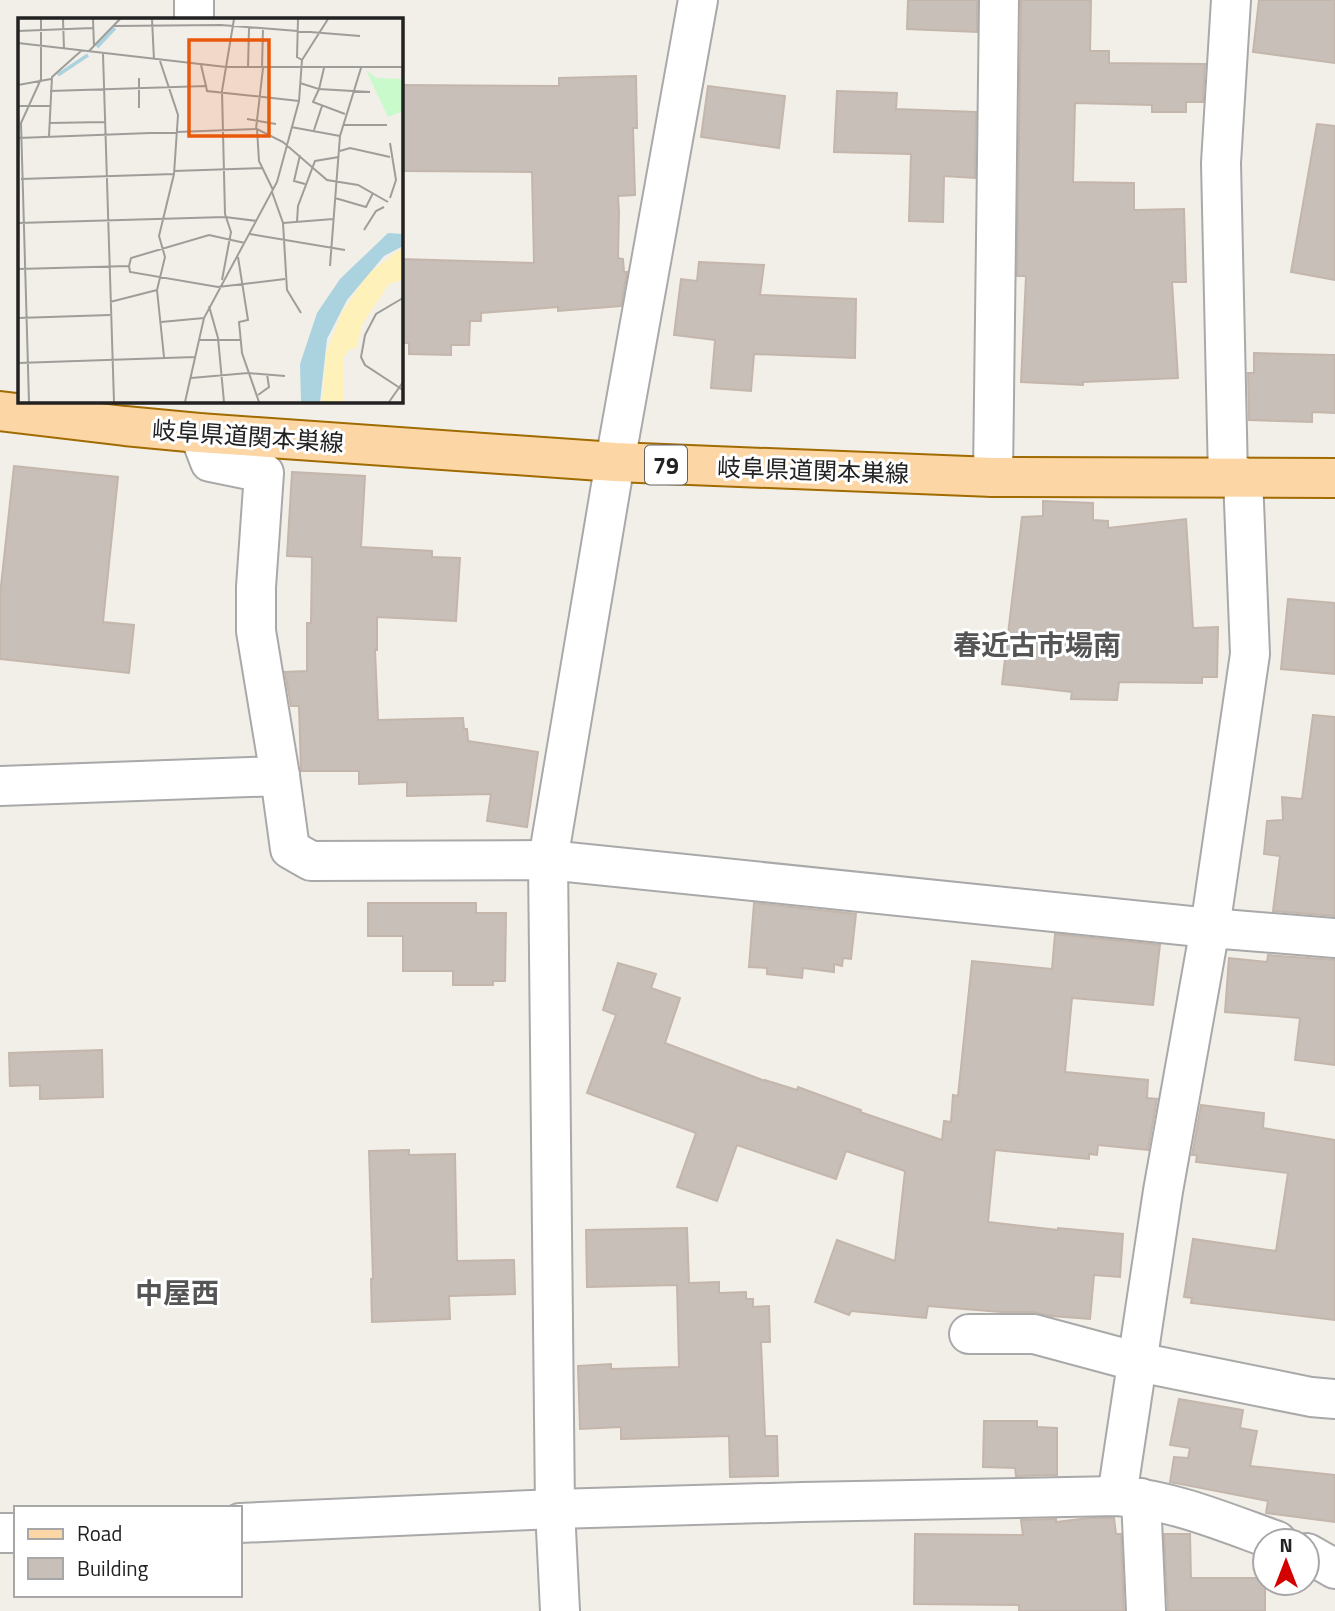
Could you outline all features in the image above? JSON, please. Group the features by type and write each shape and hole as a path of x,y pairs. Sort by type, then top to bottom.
{"main road":[{"name":"岐阜県道関本巣線","path":"0,411 199,433 615,463 993,477 1335,478"}],"street":[{"path":"194,0 194,18"},
{"path":"560,1611 555,1509 548,860 615,463 698,0"},
{"path":"993,477 999,0"},
{"path":"1146,1611 1129,1497 1138,1362 1163,1191 1210,928 1250,654 1236,477 1221,163 1231,0"},
{"path":"199,433 211,463 264,473 256,587 256,631 290,849 311,861 548,860 1210,928 1335,938"},
{"path":"0,786 280,776"},
{"path":"968,1334 1034,1334 1138,1362 1335,1399"},
{"path":"242,1523 555,1509 1129,1497 1191,1509 1251,1531"}],"building":[{"path":"908,0 977,0 977,32 907,29"},
{"path":"1021,0 1091,0 1090,51 1109,51 1109,63 1205,64 1203,102 1186,102 1186,112 1152,112 1152,105 1075,103 1073,182 1134,183 1134,210 1184,209 1186,282 1172,282 1178,378 1083,382 1083,385 1021,382 1026,276 1017,276"},
{"path":"1259,0 1335,0 1335,63 1253,52"},
{"path":"636,76 637,128 633,128 635,195 618,196 618,258 623,259 624,272 627,272 621,306 558,311 558,307 481,313 481,321 470,321 469,345 451,345 451,355 409,354 409,343 402,343 402,259 534,263 532,172 402,171 402,85 559,86 559,78"},
{"path":"708,86 785,96 779,148 701,137"},
{"path":"837,91 897,93 896,109 976,112 975,178 944,176 943,222 909,221 911,154 834,152"},
{"path":"1317,124 1335,126 1335,280 1291,272"},
{"path":"699,262 764,265 760,295 856,299 855,358 754,354 751,391 711,388 715,340 674,335 681,279 697,281"},
{"path":"1254,353 1335,355 1335,413 1312,412 1312,422 1249,420 1248,373 1254,373"},
{"path":"14,466 118,477 103,622 134,625 129,673 0,659 0,595"},
{"path":"292,472 365,476 361,547 432,551 432,557 460,558 456,621 377,617 375,650 378,720 463,718 468,741 538,752 527,827 487,821 491,794 407,796 407,782 359,784 359,771 301,771 299,706 291,706 285,672 307,671 307,623 311,623 312,557 287,556"},
{"path":"1043,501 1093,503 1093,520 1108,521 1108,528 1186,519 1193,628 1218,627 1217,677 1202,677 1202,683 1119,682 1117,700 1071,699 1072,692 1002,684 1022,517 1043,516"},
{"path":"1288,599 1335,603 1335,674 1281,669"},
{"path":"1313,715 1335,717 1335,916 1273,911 1280,856 1264,854 1267,821 1283,820 1282,797 1302,799"},
{"path":"368,903 476,903 476,913 506,913 505,981 493,981 493,985 453,985 453,971 403,971 403,936 368,936"},
{"path":"754,903 856,914 851,959 843,958 842,966 834,964 834,972 803,968 802,978 767,974 767,968 749,967"},
{"path":"1055,934 1160,945 1153,1005 1072,998 1065,1072 1148,1080 1147,1098 1157,1099 1148,1150 1098,1145 1097,1155 1089,1154 1089,1159 995,1150 988,1222 1123,1234 1120,1277 1094,1275 1090,1319 1034,1312 928,1306 926,1318 851,1311 849,1315 815,1302 837,1240 895,1261 905,1171 846,1151 836,1179 737,1145 717,1201 677,1187 696,1133 587,1093 616,1015 603,1010 618,963 656,974 651,988 680,998 665,1043 765,1081 797,1090 798,1087 942,1140 944,1121 951,1122 953,1095 958,1096 972,961 1052,969"},
{"path":"1268,955 1335,960 1335,1065 1295,1060 1300,1018 1225,1012 1229,958 1267,962"},
{"path":"102,1050 103,1097 40,1099 40,1085 10,1086 9,1053"},
{"path":"1201,1105 1264,1113 1263,1128 1335,1140 1335,1320 1191,1303 1192,1298 1184,1297 1193,1239 1276,1251 1288,1173 1196,1162 1197,1155 1192,1155"},
{"path":"409,1150 409,1155 455,1154 457,1261 514,1260 515,1294 449,1296 450,1319 372,1322 369,1151"},
{"path":"687,1228 689,1283 719,1282 719,1293 746,1292 746,1299 753,1299 753,1307 769,1306 770,1342 761,1342 765,1436 777,1436 778,1476 730,1477 729,1436 621,1439 621,1427 580,1429 578,1366 611,1364 611,1369 679,1367 677,1285 587,1287 586,1230"},
{"path":"1179,1399 1243,1410 1240,1428 1257,1431 1250,1466 1335,1475 1335,1522 1266,1513 1268,1501 1170,1482 1174,1457 1188,1458 1190,1448 1170,1445"},
{"path":"984,1421 1037,1421 1037,1427 1057,1428 1057,1475 1016,1476 1015,1468 983,1467"},
{"path":"1114,1518 1116,1534 1121,1534 1124,1611 1019,1611 1019,1605 914,1604 915,1534 1023,1535 1021,1520 1056,1519 1056,1522"},
{"path":"1164,1534 1190,1534 1191,1578 1251,1578 1251,1597 1265,1597 1265,1611 1168,1611"}],"district":[{"name":"春近古市場南","path":"1037,644"},
{"name":"中屋西","path":"177,1292"}]}
